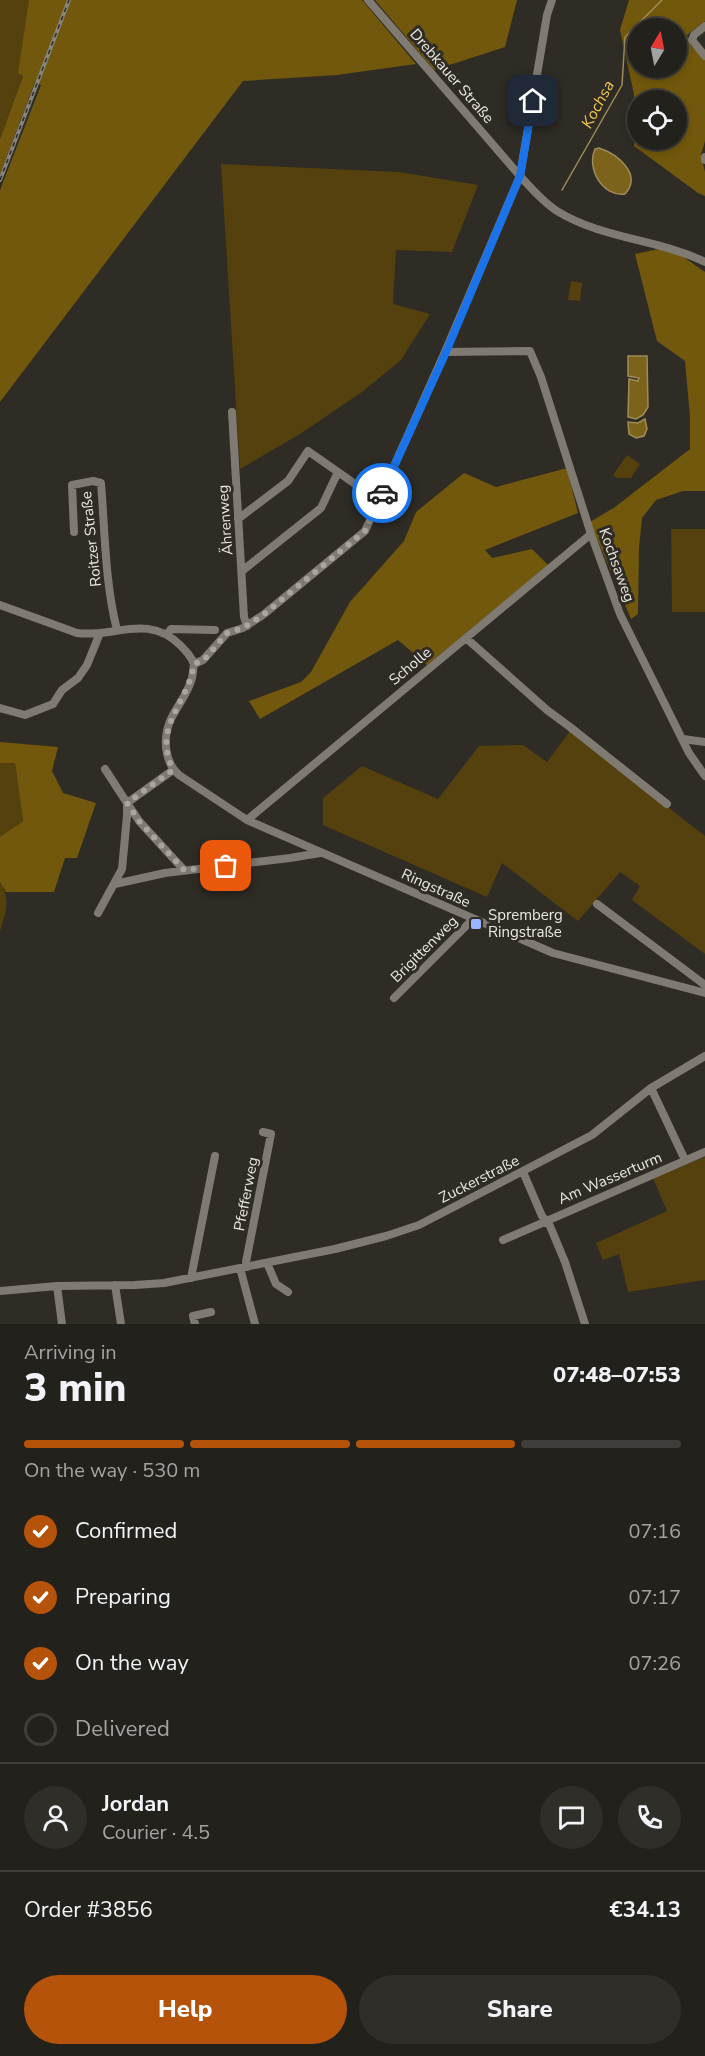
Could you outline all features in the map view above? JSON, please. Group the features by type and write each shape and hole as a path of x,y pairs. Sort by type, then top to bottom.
{"street":[{"name":"Drebkauer Straße","path":"368,0 520,176 556,211 599,230 676,250 705,262"},
{"path":"194,664 204,660 227,633 247,626 263,615 365,531 446,352 520,176 547,15 552,0"},
{"path":"705,26 694,35 692,40 705,56"},
{"name":"Kochsaweg","path":"446,352 530,351 542,377 591,534 620,614 689,753 705,776"},
{"name":"Ährenweg","path":"232,412 244,617 247,626"},
{"path":"238,519 288,481 308,451 378,500"},
{"path":"242,571 321,508 338,472"},
{"name":"Roitzer Straße","path":"74,532 72,485 93,481 101,483 109,586 117,630"},
{"name":"Scholle","path":"247,820 591,534"},
{"path":"0,605 77,633 90,635 147,628 167,634 188,653 194,664 192,680 169,723 166,747 167,758 173,770 127,803"},
{"path":"167,634 171,629 214,630"},
{"path":"0,708 25,715 53,704 62,690 78,678 87,665 100,633"},
{"path":"466,638 547,710 667,804"},
{"path":"683,739 705,742"},
{"path":"105,769 139,821 184,870"},
{"name":"Ringstraße","path":"173,770 247,820 553,953 705,993"},
{"path":"98,913 122,869 127,803"},
{"path":"115,884 184,870 290,858 322,852"},
{"path":"597,904 705,985"},
{"name":"Brigittenweg","path":"394,998 473,919"},
{"name":"Zuckerstraße","path":"0,1290 150,1284 191,1278 386,1236 419,1226 592,1136 651,1088 705,1056"},
{"name":"Am Wasserturm","path":"651,1088 685,1160"},
{"name":"Pfefferweg","path":"244,1268 271,1134 263,1132"},
{"name":"Am Wasserturm","path":"503,1240 705,1152"},
{"path":"191,1278 215,1156"},
{"name":"Am Wasserturm","path":"523,1172 565,1262 585,1324"},
{"path":"267,1263 276,1284 288,1292"},
{"path":"244,1268 255,1324"},
{"path":"115,1285 121,1324"},
{"path":"57,1286 62,1324"},
{"path":"195,1324 193,1316 211,1312"}],"shaded area":[{"path":"0,0 30,0 23,75 0,139"},
{"path":"29,0 362,0 416,64 337,75 243,81 0,402 0,190 41,85 35,82 0,174 0,139 23,76 18,73"},
{"path":"375,0 517,0 505,47 434,70"},
{"path":"629,0 705,0 705,21 687,35 687,18 627,18 627,62 620,30"},
{"path":"687,35 691,46 705,58 705,141 701,155 705,172 705,196 639,150 687,150 687,90 633,90 630,78 687,78"},
{"path":"599,148 620,160 629,172 630,187 625,194 610,191 598,180 593,157 595,149"},
{"path":"221,164 399,172 478,185 452,252 396,250 393,304 430,314 401,360 362,392 300,434 240,469"},
{"path":"659,249 682,256 705,272 705,491 683,491 656,500 642,518 638,614 631,619 590,522 615,507 690,449 690,417 685,361 657,341 635,254"},
{"path":"571,281 582,283 580,301 568,300"},
{"path":"628,356 647,356 648,407 643,415 636,419 628,417 629,379 638,381 639,378 628,376"},
{"path":"645,419 647,429 644,436 636,438 629,434 628,422 638,423"},
{"path":"627,455 640,464 631,478 617,478 613,475"},
{"path":"567,468 578,513 485,550 492,558 532,549 548,565 427,665 398,640 260,719 249,701 301,682 311,672 350,602 404,541 416,512 464,473 496,487"},
{"path":"671,529 705,529 705,612 672,612"},
{"path":"570,731 705,836 705,954 632,900 640,886 620,872 578,921 502,863 487,897 323,825 323,798 362,766 438,799 479,746 523,745 547,762"},
{"path":"0,742 58,747 52,771 63,793 96,803 77,858 65,858 54,892 6,892 0,882 0,837 23,821 15,763 0,763"},
{"path":"0,763 15,763 23,821 0,837"},
{"path":"0,882 5,894 6,912 0,931"},
{"path":"705,1157 705,1280 628,1292 619,1254 603,1260 596,1243 667,1211 653,1178"}],"waterway":[{"name":"Kochsa","path":"562,190 622,85 625,37 662,0"}],"railway":[{"path":"0,180 69,0"}],"way so far":[{"path":"226,866 184,870 139,821 127,803 173,770 167,758 166,747 169,723 192,680 194,664 204,660 227,633 243,628 263,615 365,531 382,493"}],"place":[{"name":"Spremberg Ringstraße","path":"476,924"}],"route":[{"path":"382,493 446,352 520,176 533,101"}]}
